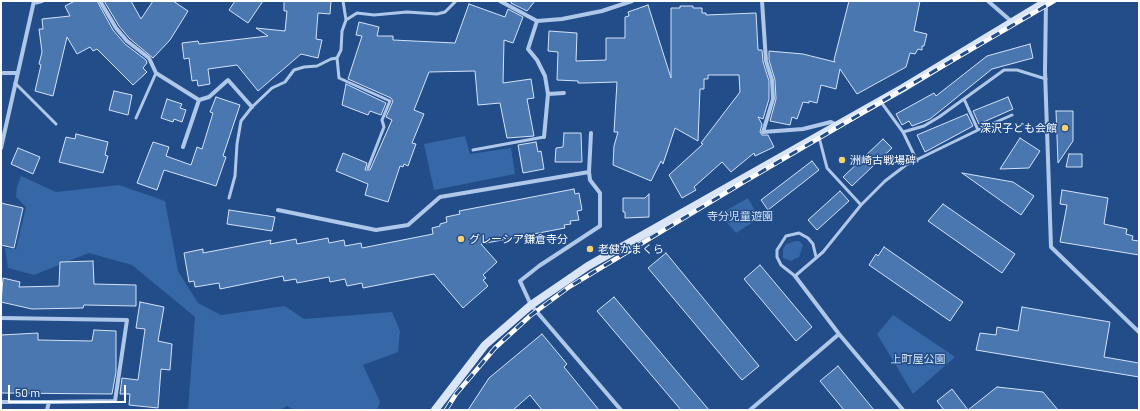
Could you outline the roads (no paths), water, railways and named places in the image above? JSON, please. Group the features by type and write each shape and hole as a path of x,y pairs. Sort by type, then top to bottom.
{"street":[{"path":"1,148 34,2 42,1"},
{"path":"100,1 116,28 127,41 149,58 156,72 199,100 209,97 228,80 252,107"},
{"path":"500,1 537,20 562,19 602,10 632,1"},
{"path":"762,1 766,61 772,80 773,99 763,132 803,129 831,122 837,125"},
{"path":"988,1 1011,21"},
{"path":"435,410 485,345 531,305 588,266 981,42 1011,21 1046,1 1046,79 1051,247 1139,332"},
{"path":"537,20 528,49 537,60 545,76 548,94 544,137"},
{"path":"1,73 17,73"},
{"path":"548,94 564,93"},
{"path":"183,148 199,100"},
{"path":"591,133 589,172 590,180 600,193 600,226 539,266 520,282 531,305 621,410"},
{"path":"278,210 376,230 408,225 440,197 589,172"},
{"path":"795,276 839,334 903,410"},
{"path":"1,318 127,320 115,401 1,402"},
{"path":"750,410 839,334"},
{"path":"47,410 49,402"}],"lane":[{"path":"344,1 346,20 342,31 342,50 337,58 339,78 390,101 382,120 384,128 368,168"},
{"path":"346,20 358,13 374,15 407,12 437,14 445,12 456,1"},
{"path":"229,198 235,176 237,144 241,121 252,107 272,88 285,82 294,70 304,67 317,66 331,59 337,58"},
{"path":"902,132 924,126 939,117 1004,70 1017,70 1046,79"},
{"path":"136,118 156,72"},
{"path":"15,82 56,124"},
{"path":"964,99 978,130"},
{"path":"880,100 902,132 917,161"},
{"path":"816,257 813,244 808,238 799,233 786,236 777,250 777,257 781,265 795,276 823,252 861,204 885,181 906,165 917,161 978,130 1012,116"},
{"path":"818,136 827,168 861,204"},
{"path":"473,150 544,137"}],"railway":[{"path":"446,410 456,394 495,348 530,316 569,287 742,183 1054,1"}],"place":[{"name":"深沢子ども会館","path":"1065,128"},
{"name":"洲崎古戦場碑","path":"842,160"},
{"name":"グレーシア鎌倉寺分","path":"461,239"},
{"name":"老健かまくら","path":"590,249"}],"park label":[{"name":"寺分児童遊園","path":"740,216"},
{"name":"上町屋公園","path":"918,359"}]}
